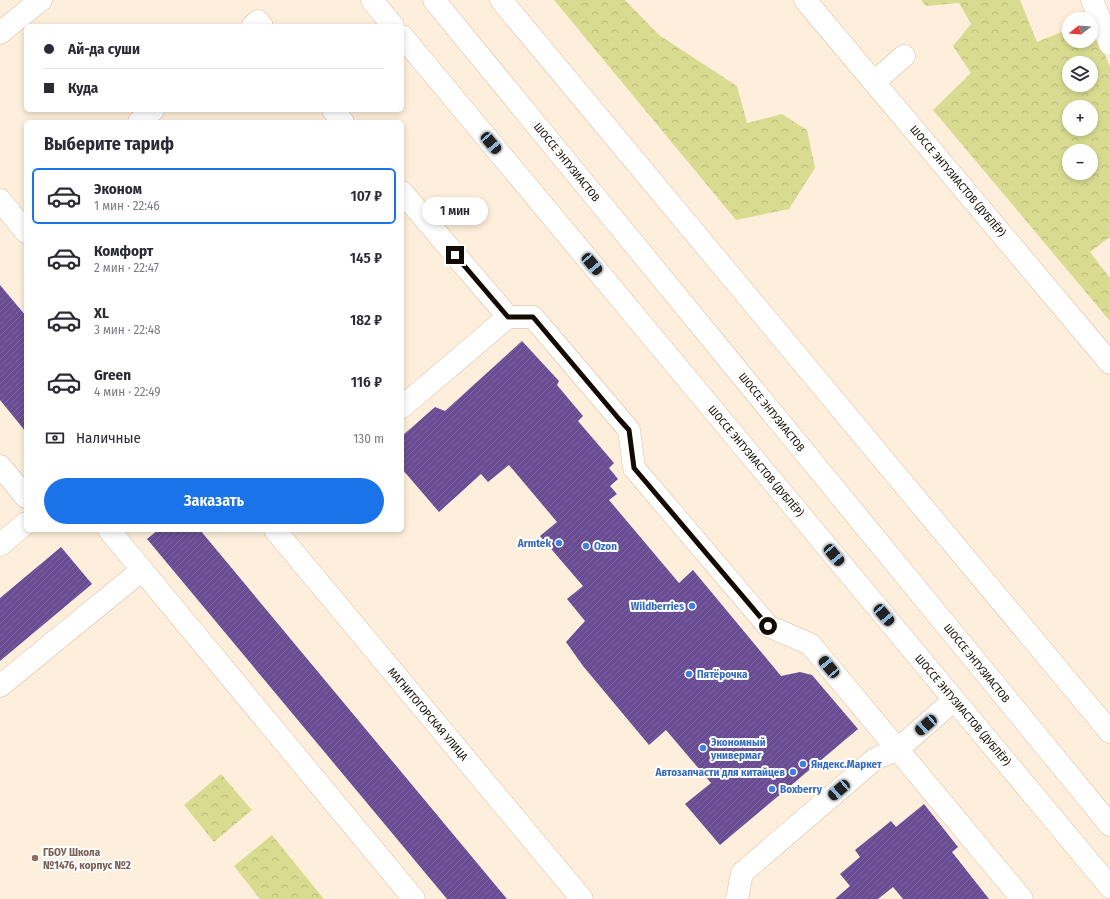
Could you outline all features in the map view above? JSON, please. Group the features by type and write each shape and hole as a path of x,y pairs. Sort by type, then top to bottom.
{"main road":[{"path":"0,33 41,0"},
{"path":"372,0 391,24"},
{"name":"ШОССЕ ЭНТУЗИАСТОВ","path":"434,0 1110,825"},
{"path":"501,0 1110,732"},
{"name":"ШОССЕ ЭНТУЗИАСТОВ (ДУБЛЁР)","path":"805,0 1110,363"},
{"path":"1092,0 1110,44"},
{"name":"ШОССЕ ЭНТУЗИАСТОВ (ДУБЛЁР)","path":"404,38 1110,886"},
{"path":"874,82 904,56"},
{"path":"141,120 151,112"},
{"path":"335,112 341,120"},
{"path":"404,194 508,317"},
{"path":"0,200 23,221"},
{"path":"404,405 508,317 533,317 629,430 634,468 762,620 768,626 810,644 1022,899"},
{"path":"0,466 24,495"},
{"path":"0,545 24,525"},
{"path":"111,532 414,899"},
{"name":"МАГНИТОГОРСКАЯ УЛИЦА","path":"277,532 582,899"},
{"path":"0,686 142,570"},
{"path":"737,899 742,873 876,759 898,749 954,700"}],"green space":[{"path":"554,0 625,0 659,35 737,86 747,123 782,114 807,130 815,168 789,209 736,220"},
{"path":"921,0 1020,0 1037,42 1062,32 1062,48 1098,48 1098,38 1110,67 1110,237 1090,252 1110,278 1110,321 933,110 971,73 953,46 971,24 959,3 926,6"},
{"path":"221,774 252,810 214,842 184,805"},
{"path":"272,835 324,899 260,899 234,866"}],"building":[{"path":"0,285 24,314 24,430 0,400"},
{"path":"522,341 559,381 557,385 583,416 578,421 614,463 609,468 618,479 610,486 617,494 609,500 679,583 693,570 781,676 800,672 812,675 858,729 720,845 685,804 711,783 666,730 649,745 583,666 566,642 585,621 567,599 583,586 540,536 557,522 509,465 488,482 481,474 439,512 404,471 404,434 435,407 445,411"},
{"path":"156,532 202,532 507,899 447,899 147,539"},
{"path":"61,547 92,584 0,661 0,598"},
{"path":"924,804 958,847 952,852 989,899 903,899 893,887 878,899 835,899 850,886 840,874 860,857 855,850 891,821 896,827"}],"place":[{"name":"Armtek","path":"559,543"},
{"name":"Ozon","path":"586,546"},
{"name":"Wildberries","path":"692,606"},
{"name":"Пятёрочка","path":"689,674"},
{"name":"Экономный универмаг","path":"703,748"},
{"name":"Яндекс.Маркет","path":"803,764"},
{"name":"Автозапчасти для китайцев","path":"793,772"},
{"name":"Boxberry","path":"772,789"},
{"name":"ГБОУ Школа №1476, корпус №2","path":"35,858"}],"route":[{"path":"455,255 508,317 533,317 629,430 634,468 768,626"}]}
